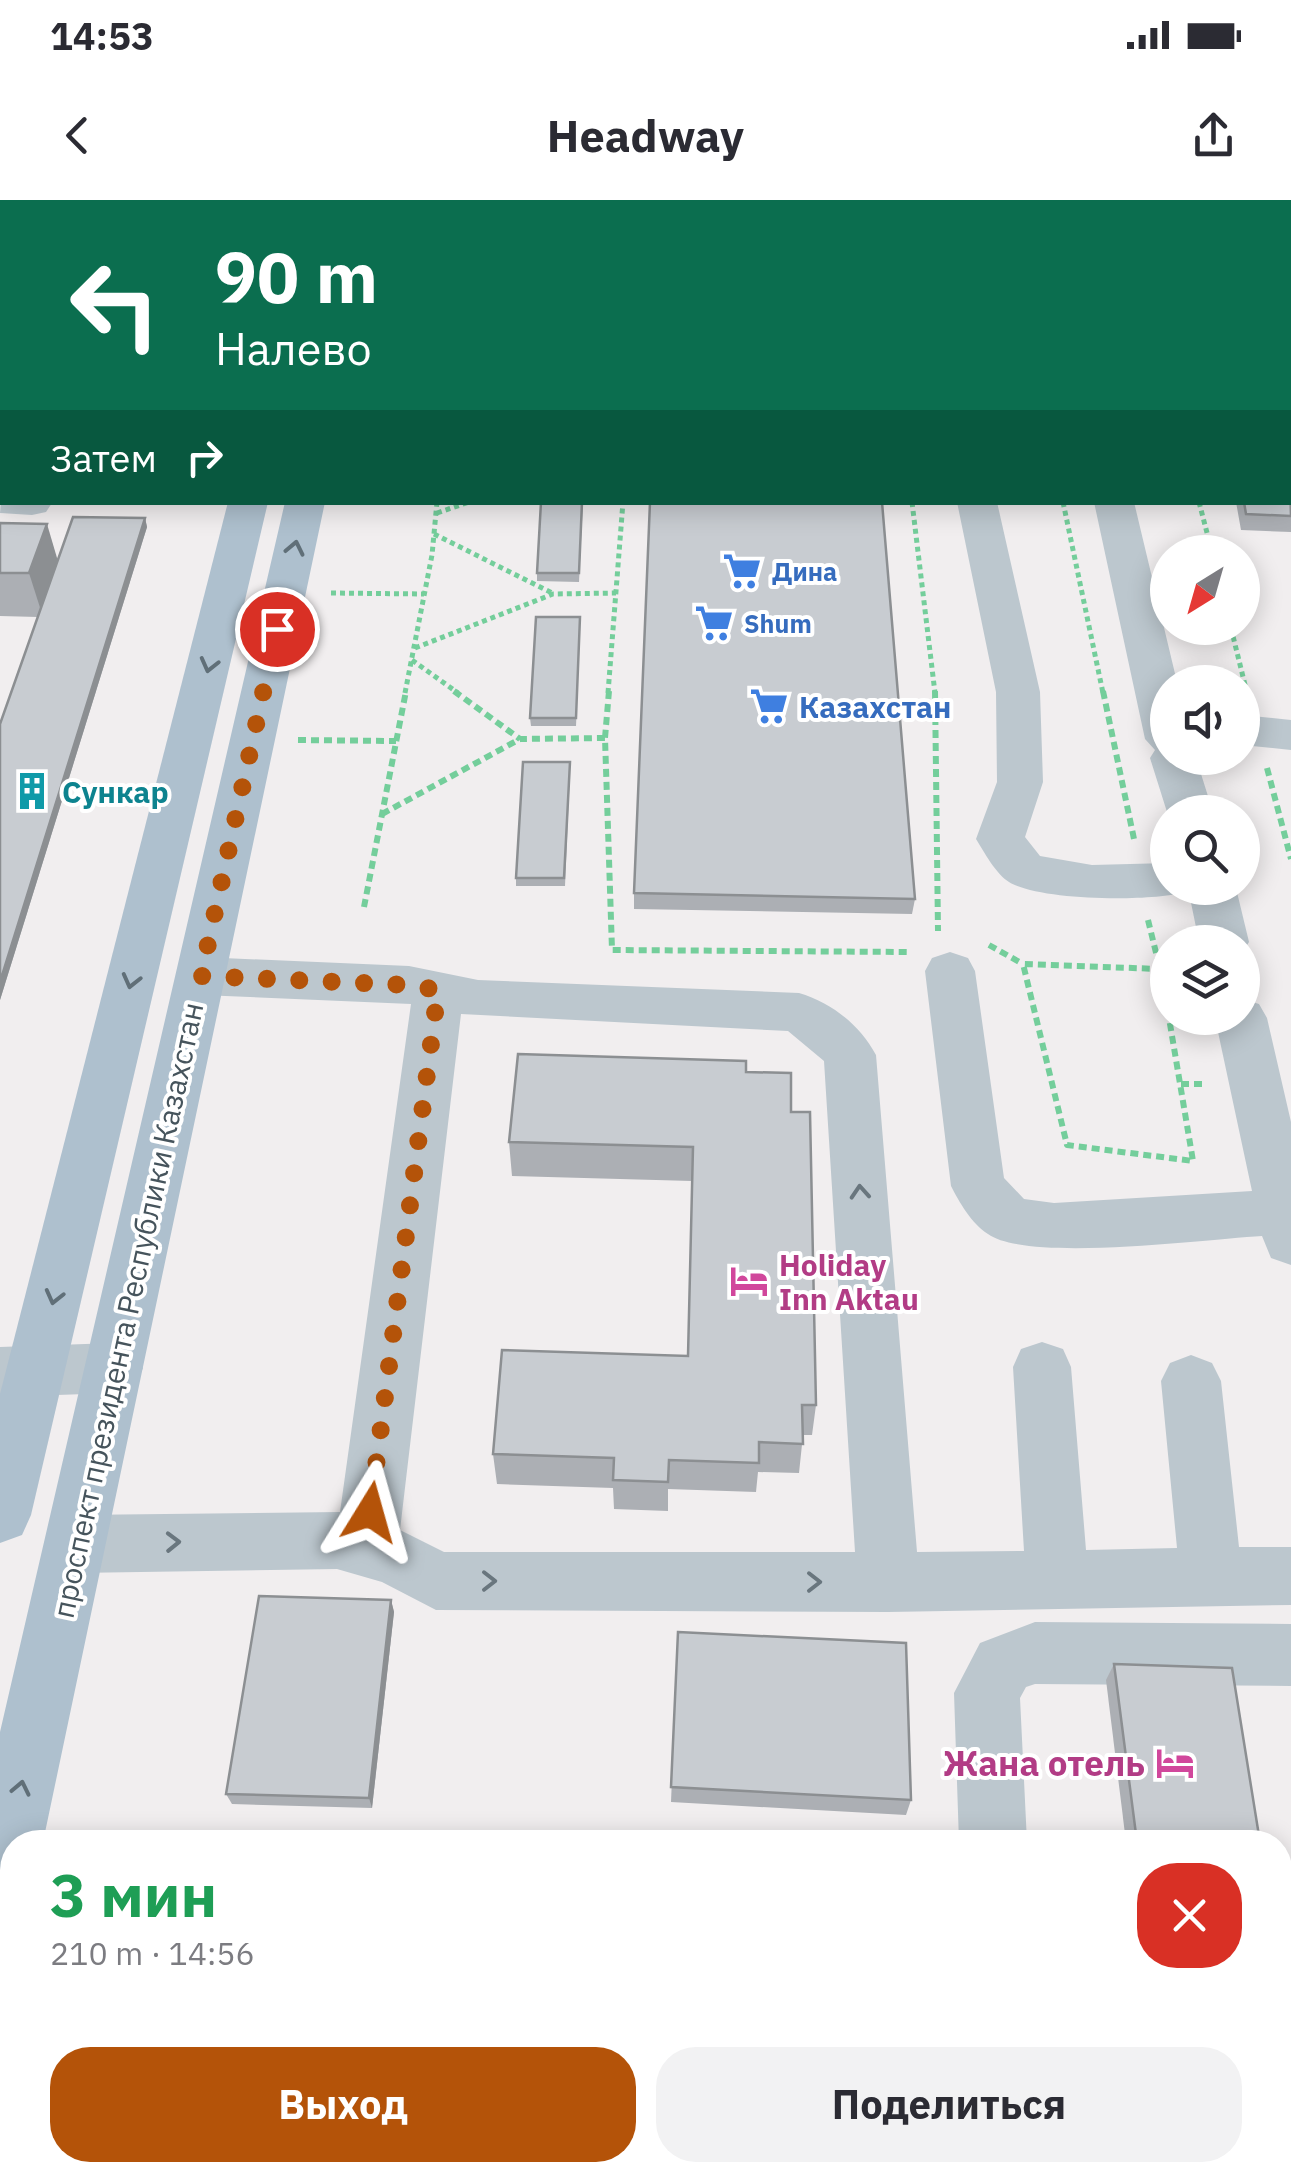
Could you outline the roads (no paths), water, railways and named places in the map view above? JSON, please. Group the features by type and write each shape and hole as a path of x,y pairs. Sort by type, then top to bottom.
{"main road":[{"path":"0,1516 18,1372 247,505"},
{"name":"проспект президента Республики Казахстан","path":"12,1830 304,505"}],"street":[{"path":"977,505 1018,692 1020,782 1000,839 1025,870 1092,882 1150,880"},
{"path":"1115,505 1152,665"},
{"path":"1260,731 1291,734"},
{"path":"936,952 978,1186 1008,1219 1054,1226 1288,1227 1245,1035"},
{"path":"201,976 409,985 478,999 799,1012 830,1033 850,1055 888,1582"},
{"path":"366,1549 438,990"},
{"path":"18,1372 114,1368"},
{"path":"1042,1368 1057,1580"},
{"path":"1191,1382 1211,1577"},
{"path":"75,1544 337,1540 398,1558 436,1581 888,1582 1291,1576"},
{"path":"993,1830 987,1693 1004,1665 1034,1653 1291,1654"}],"place":[{"name":"Дина","path":"742,571"},
{"name":"Shum","path":"714,623"},
{"name":"Казахстан","path":"769,706"},
{"name":"Сункар","path":"32,791"},
{"name":"Holiday Inn Aktau","path":"749,1281"},
{"name":"Жана отель","path":"1175,1763"}]}
